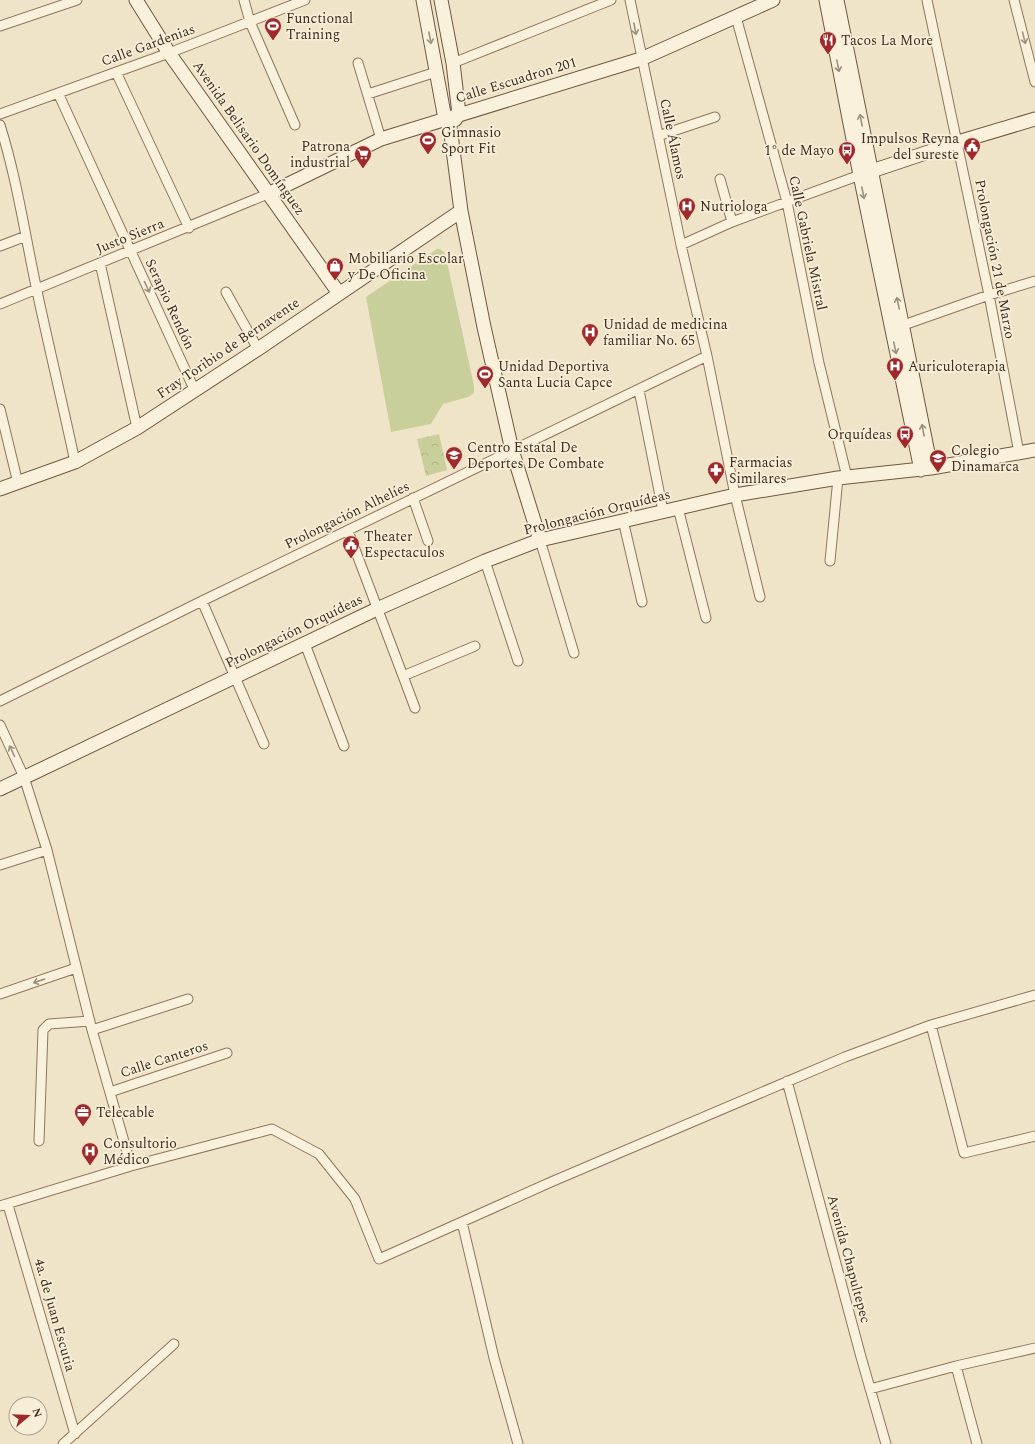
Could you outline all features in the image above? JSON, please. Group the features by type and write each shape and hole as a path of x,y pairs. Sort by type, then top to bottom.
{"street":[{"path":"0,26 78,0"},
{"name":"Avenida Belisario Domínguez","path":"136,0 169,53 270,193 338,292"},
{"path":"244,0 250,22 295,125"},
{"name":"Calle Gardenias","path":"0,114 169,53 305,0"},
{"path":"423,0 436,72 448,123 460,211 512,450 574,653"},
{"path":"441,0 453,63 458,114 448,123"},
{"path":"453,63 611,0"},
{"name":"Calle Álamos","path":"630,0 641,59 681,245 707,356 735,496 760,597"},
{"name":"Calle Escuadron 201","path":"458,114 641,59 773,0"},
{"path":"826,0 865,173 926,469"},
{"path":"837,0 865,173"},
{"name":"Prolongación 21 de Marzo","path":"927,0 958,142 1019,453"},
{"path":"1014,0 1035,82"},
{"name":"Calle Gabriela Mistral","path":"736,16 787,202 842,478 830,561"},
{"path":"358,63 381,139"},
{"path":"116,72 189,228"},
{"path":"368,94 436,72"},
{"name":"Serapio Rendón","path":"58,93 194,391"},
{"path":"658,136 715,117"},
{"path":"681,245 732,222 865,173 958,142 1035,119"},
{"name":"Calle Escuadron 201","path":"270,193 381,139 448,123"},
{"path":"0,125 9,155 36,290 75,462"},
{"path":"720,179 732,222"},
{"name":"Justo Sierra","path":"0,304 100,263 131,252 270,193"},
{"name":"Fray Toribio de Bernavente","path":"0,489 75,462 137,428 460,211"},
{"path":"0,246 26,236"},
{"path":"100,263 137,428"},
{"path":"897,327 989,295 1035,281"},
{"path":"226,292 258,348"},
{"name":"Prolongación Alhelíes","path":"0,702 202,601 707,356"},
{"path":"639,390 662,511"},
{"path":"0,409 18,483"},
{"name":"Prolongación Orquídeas","path":"0,789 377,609 485,561 540,540 622,520 735,496 842,478 926,469 1035,450"},
{"path":"413,498 428,541"},
{"path":"678,508 706,618"},
{"path":"622,520 642,602"},
{"path":"348,531 415,708"},
{"path":"485,561 518,661"},
{"path":"202,601 264,744"},
{"path":"305,644 344,746"},
{"path":"403,676 475,646"},
{"path":"0,725 24,778 46,850 91,1025 130,1166"},
{"path":"0,865 46,850"},
{"path":"0,994 76,968"},
{"path":"4,1206 130,1166 272,1129 319,1154 355,1199 379,1259 787,1081 931,1025 1035,995"},
{"path":"39,1141 43,1030 49,1024 91,1025 188,999"},
{"path":"931,1025 964,1153 1035,1136"},
{"name":"Calle Canteros","path":"110,1092 227,1053"},
{"name":"Avenida Chapultepec","path":"787,1081 886,1444"},
{"name":"4a. de Juan Escutia","path":"4,1206 75,1434"},
{"path":"462,1222 494,1358 518,1444"},
{"path":"64,1444 174,1344"},
{"path":"870,1389 956,1366 1035,1348"},
{"path":"956,1366 977,1444"}],"green space":[{"path":"437,249 440,249 445,253 474,386 474,393 468,397 443,404 431,424 391,432 366,297"},
{"path":"439,434 447,470 426,476 417,439"}],"place":[{"name":"Functional Training","path":"273,41"},
{"name":"Tacos La More","path":"828,55"},
{"name":"Gimnasio Sport Fit","path":"428,155"},
{"name":"Impulsos Reyna del sureste","path":"972,161"},
{"name":"1° de Mayo","path":"847,165"},
{"name":"Patrona industrial","path":"363,169"},
{"name":"Nutriologa","path":"687,221"},
{"name":"Mobiliario Escolar y De Oficina","path":"335,281"},
{"name":"Unidad de medicina familiar No. 65","path":"590,347"},
{"name":"Auriculoterapia","path":"895,381"},
{"name":"Unidad Deportiva Santa Lucia Capce","path":"485,389"},
{"name":"Orquídeas","path":"905,449"},
{"name":"Centro Estatal De Deportes De Combate","path":"454,470"},
{"name":"Colegio Dinamarca","path":"938,473"},
{"name":"Farmacias Similares","path":"716,485"},
{"name":"Theater Espectaculos","path":"351,559"},
{"name":"Telecable","path":"83,1127"},
{"name":"Consultorio Médico","path":"90,1166"}]}
